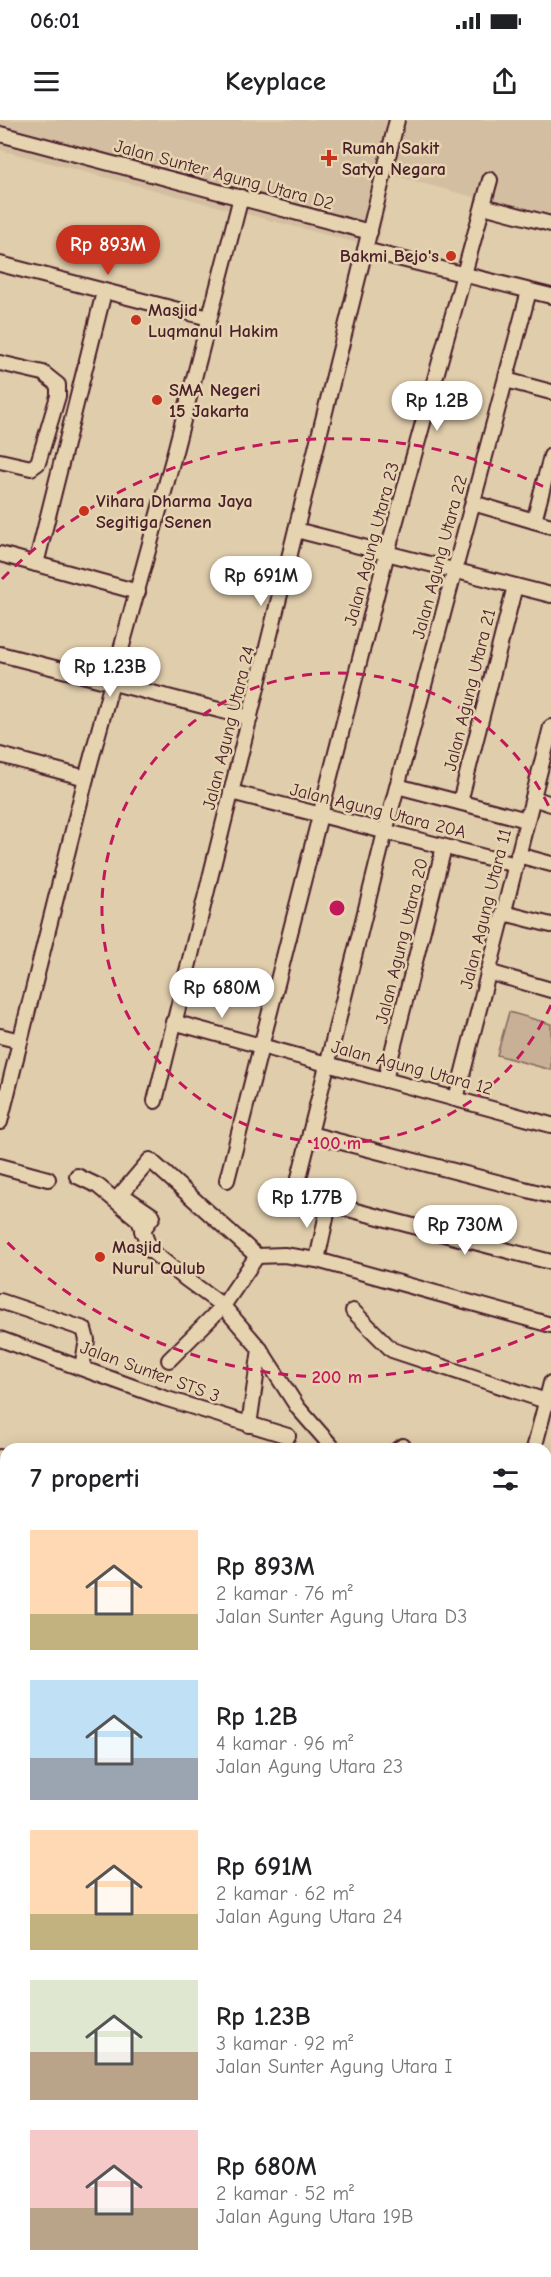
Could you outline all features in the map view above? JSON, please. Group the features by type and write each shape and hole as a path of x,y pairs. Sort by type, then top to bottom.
{"street":[{"name":"Jalan Agung Utara 24","path":"155,1101 397,120"},
{"name":"Jalan Sunter Agung Utara D2","path":"0,134 370,232"},
{"name":"Jalan Agung Utara 23","path":"227,1180 322,815 387,553 490,180"},
{"path":"0,1122 111,682 138,592 241,197"},
{"path":"483,206 551,224"},
{"path":"365,250 551,296"},
{"path":"0,264 209,318"},
{"name":"Jalan Agung Utara 22","path":"329,1204 306,1198 301,1193 298,1182 385,832 529,291"},
{"path":"36,564 104,292"},
{"path":"0,363 43,373 58,385 58,396 38,463 31,468 0,460"},
{"path":"506,380 551,392"},
{"path":"534,521 550,463"},
{"path":"473,503 551,525"},
{"path":"296,530 551,595"},
{"path":"0,554 138,592"},
{"name":"Jalan Agung Utara 21","path":"460,802 515,586"},
{"path":"0,654 250,718"},
{"name":"Jalan Agung Utara 11","path":"456,1099 551,727"},
{"path":"0,755 86,778"},
{"path":"397,786 527,820"},
{"name":"Jalan Agung Utara 20A","path":"231,792 444,847 551,864"},
{"path":"533,798 551,804"},
{"name":"Jalan Agung Utara 20","path":"385,1080 444,847"},
{"path":"504,913 551,926"},
{"path":"488,972 551,990"},
{"name":"Jalan Agung Utara 12","path":"174,1022 551,1125"},
{"path":"0,1036 20,1041"},
{"path":"309,1134 551,1196"},
{"path":"142,1231 153,1216 121,1194 150,1160 257,1256 284,1255 317,1260 551,1325"},
{"path":"0,1166 48,1179"},
{"path":"77,1176 98,1186 139,1220 150,1250 186,1280 223,1305 260,1349 298,1408 329,1443"},
{"path":"317,1260 329,1204 551,1262"},
{"path":"169,1360 223,1305 257,1256"},
{"path":"0,1301 84,1329 87,1340 82,1367"},
{"path":"353,1311 392,1350 546,1401"},
{"name":"Jalan Sunter STS 3","path":"0,1340 82,1367 164,1398 288,1436"},
{"path":"249,1425 260,1349"},
{"path":"536,1443 551,1384"}],"shaded area":[{"path":"0,120 551,120 551,218 392,175 377,248 0,150"},
{"path":"509,1012 551,1024 551,1070 497,1055"}],"place":[{"name":"Rumah Sakit Satya Negara","path":"329,158"},
{"name":"Bakmi Bejo's","path":"451,256"},
{"name":"Masjid Luqmanul Hakim","path":"136,320"},
{"name":"SMA Negeri 15 Jakarta","path":"157,400"},
{"name":"Vihara Dharma Jaya Segitiga Senen","path":"84,511"},
{"name":"Masjid Nurul Qulub","path":"100,1257"}]}
